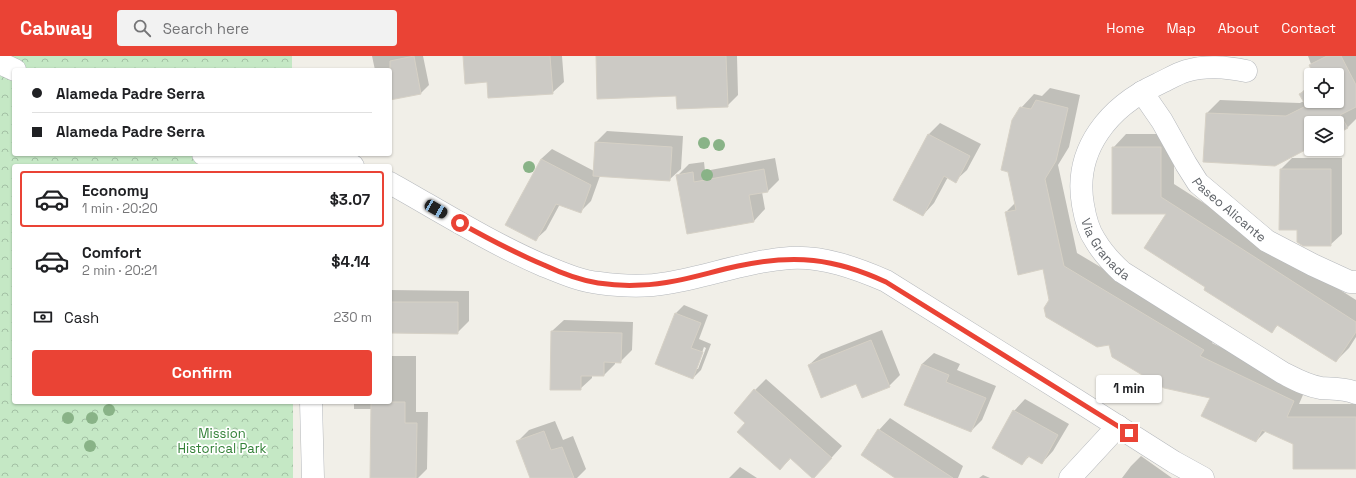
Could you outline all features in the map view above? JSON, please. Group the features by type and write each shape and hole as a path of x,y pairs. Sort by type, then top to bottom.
{"street":[{"path":"0,63 12,69"},
{"name":"Via Granada","path":"1246,72 1226,67 1205,67 1185,72 1142,92 1115,112 1108,119 1092,143 1084,163 1081,185 1085,218 1094,238 1106,257 1122,272 1283,373 1301,382 1320,388 1342,389 1356,392"},
{"name":"Paseo Alicante","path":"1142,92 1162,120 1198,183 1267,241 1313,265 1350,282 1356,282"},
{"path":"311,156 326,158 346,164"},
{"path":"392,184 525,258 565,274 598,283 640,285 667,284 738,266 791,258 832,262 860,270 886,282 1174,462 1203,478"},
{"path":"311,404 313,478"},
{"path":"1070,478 1118,426"}],"green space":[{"name":"Mission Historical Park","path":"0,56 292,56 292,68 12,68 12,156 296,156 297,160 296,164 12,164 12,404 293,404 293,478 0,478"}],"building":[{"path":"414,56 421,94 392,100 392,68 390,68 390,61"},
{"path":"463,56 550,56 553,94 488,98 487,82 465,84"},
{"path":"596,56 726,56 728,107 677,109 676,96 597,99"},
{"path":"1327,56 1341,56 1356,85 1356,107 1341,116 1304,116 1304,151 1275,166 1203,162 1206,113 1286,116 1304,107 1344,108 1344,68 1310,68 1309,65"},
{"path":"1304,92 1304,103 1299,94"},
{"path":"1036,100 1068,108 1056,161 1045,179 1064,266 1204,350 1200,356 1294,401 1287,417 1356,417 1356,469 1293,469 1293,444 1262,430 1256,442 1201,416 1210,398 1164,388 1112,357 1109,345 1097,347 1046,317 1044,308 1049,300 1043,269 1018,275 1005,212 1016,210 1008,172 1001,170 1012,120 1020,107 1031,109"},
{"path":"1344,122 1348,128 1344,130"},
{"path":"928,134 970,156 956,183 944,176 923,216 893,200"},
{"path":"595,142 672,147 670,181 593,176"},
{"path":"1112,147 1161,147 1161,197 1356,322 1356,332 1336,362 1277,325 1272,333 1204,290 1205,287 1144,248 1166,214 1112,214"},
{"path":"541,159 591,185 581,213 556,204 536,241 505,225"},
{"path":"764,169 768,192 749,195 754,222 687,234 676,175 693,172 694,182"},
{"path":"1280,169 1331,169 1331,246 1303,246 1297,242 1297,230 1279,230"},
{"path":"392,302 458,302 458,334 392,333"},
{"path":"675,313 701,323 691,348 703,352 693,379 655,364"},
{"path":"551,331 622,333 621,363 604,362 604,376 581,376 581,390 550,390"},
{"path":"871,340 890,387 862,398 856,384 821,398 808,365"},
{"path":"922,364 949,375 946,382 986,398 971,432 904,405"},
{"path":"754,389 832,458 814,478 812,478 790,458 780,470 737,432 745,423 734,413"},
{"path":"392,402 405,402 405,423 417,423 416,478 370,478 371,404 392,404"},
{"path":"1013,410 1058,435 1042,464 1028,456 1022,465 992,448"},
{"path":"878,429 953,478 895,478 861,455"},
{"path":"544,431 551,450 562,447 574,478 530,478 516,441"}],"route":[{"path":"460,223 525,258 582,280 598,283 620,285 667,284 738,266 791,258 832,262 847,266 866,272 886,282 1129,433"}]}
